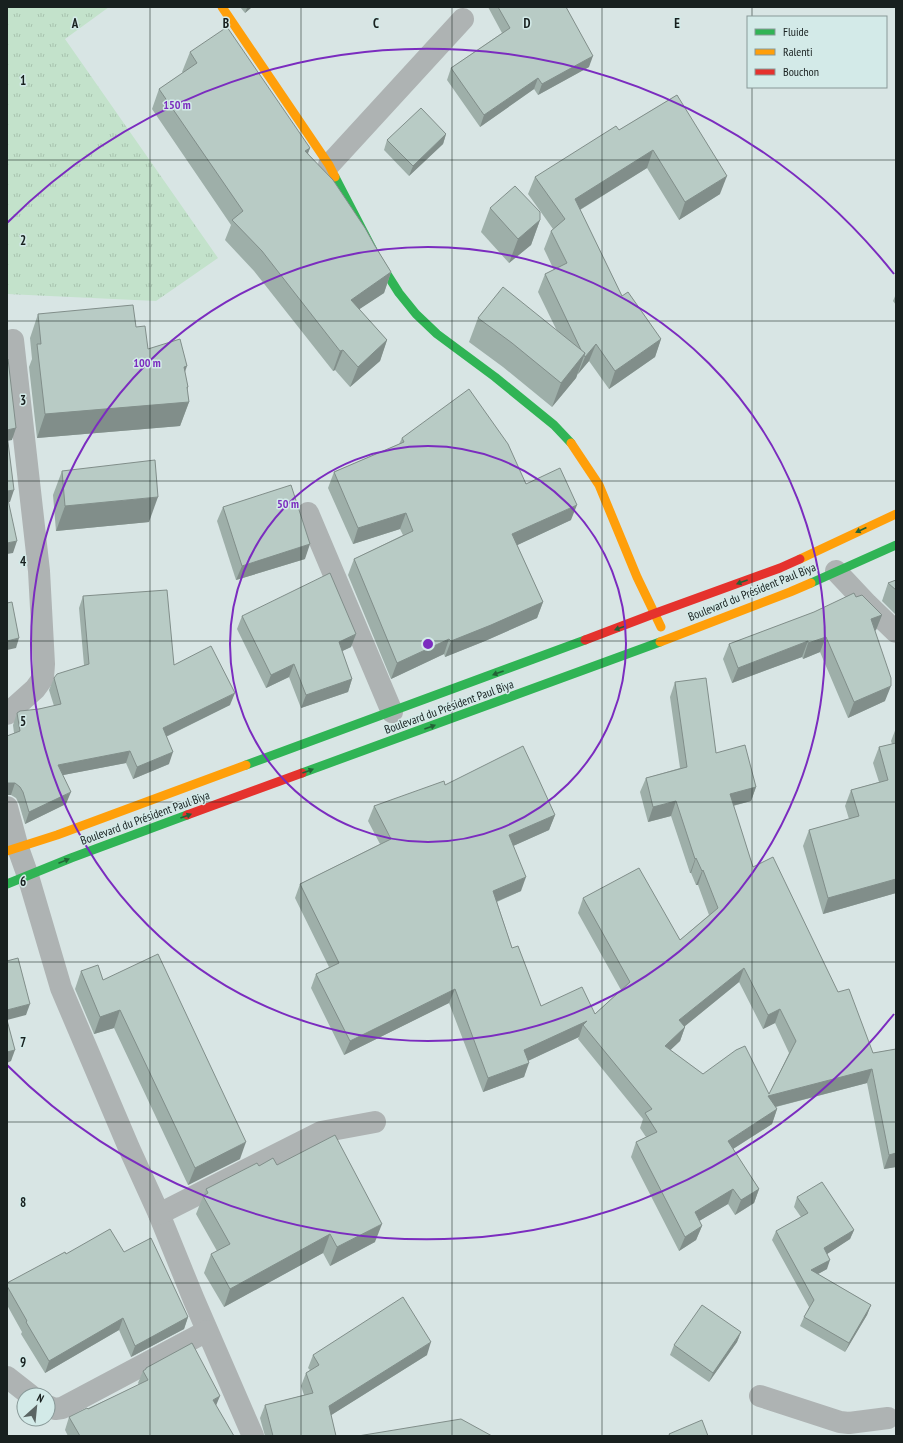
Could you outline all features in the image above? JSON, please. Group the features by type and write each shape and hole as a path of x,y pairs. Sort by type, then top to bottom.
{"main road":[{"path":"222,7 329,165 378,260 416,314 437,334 495,377 554,425 570,442 599,485 637,577 656,613 666,639"},
{"name":"Boulevard du Président Paul Biya","path":"12,849 57,835 780,568 896,514"},
{"name":"Boulevard du Président Paul Biya","path":"7,884 71,858 790,592 896,544"}],"street":[{"path":"329,165 462,19"},
{"path":"7,714 35,689 43,678 44,664 39,571 13,340"},
{"path":"308,513 392,712"},
{"path":"836,571 896,632"},
{"path":"7,807 12,849 28,876 61,988 129,1148 160,1214 207,1331 253,1436"},
{"path":"160,1214 321,1132 375,1122"},
{"path":"56,1409 62,1408 207,1331"},
{"path":"7,1377 20,1387"},
{"path":"760,1396 840,1422 849,1423 888,1420"}],"green space":[{"path":"7,7 109,7 65,39 218,258 156,301 7,294"}],"building":[{"path":"498,7 566,7 593,56 542,84 538,78 484,115 451,68 510,28"},
{"path":"227,27 310,148 305,151 333,180 365,228 391,272 351,300 387,340 358,367 343,350 340,351 262,251 232,220 243,211 159,89 197,63 190,52"},
{"path":"677,95 727,176 685,202 653,150 575,199 622,296 628,292 661,339 615,371 596,344 585,357 585,353 582,352 545,274 567,263 551,231 565,219 535,177 616,126 619,130"},
{"path":"421,108 446,134 413,166 387,140"},
{"path":"515,186 540,212 540,220 518,239 490,208"},
{"path":"503,287 585,353 561,383 512,343 478,318"},
{"path":"133,305 136,327 145,326 148,349 180,339 187,366 184,367 189,402 45,414 37,344 41,344 38,314"},
{"path":"7,359 16,428 7,430"},
{"path":"469,389 508,444 526,484 560,468 577,505 512,534 543,602 451,641 449,639 397,663 354,559 413,531 406,513 358,528 334,472 404,442 402,438"},
{"path":"7,434 14,490 7,491"},
{"path":"155,460 158,497 65,506 62,471"},
{"path":"291,485 310,544 242,566 223,507"},
{"path":"7,495 17,541 7,543"},
{"path":"330,573 356,634 339,642 352,679 306,695 294,664 271,675 242,616"},
{"path":"896,580 896,590 888,583"},
{"path":"167,590 174,665 211,646 235,693 163,728 173,752 137,767 130,751 58,765 71,792 29,812 20,787 15,783 7,784 7,736 20,731 17,713 20,711 39,709 61,704 54,678 57,674 89,664 83,596"},
{"path":"854,593 856,597 862,595 882,615 871,619 891,678 891,686 854,702 826,637 808,643 808,641 738,668 729,644 814,612"},
{"path":"12,602 19,638 7,641 7,603"},
{"path":"706,678 716,753 745,745 756,787 730,794 753,867 773,857 838,992 849,989 873,1053 896,1049 896,1153 889,1155 872,1069 768,1096 777,1109 728,1141 759,1189 741,1200 733,1189 695,1212 702,1226 685,1237 636,1142 657,1132 645,1113 652,1109 583,1025 587,1021 524,1050 529,1063 488,1078 455,989 350,1041 316,974 339,963 300,884 391,839 374,806 444,781 445,785 523,746 555,815 509,835 526,877 493,891 512,948 518,946 541,1006 582,987 595,1014 630,982 583,898 639,868 680,940 718,908 703,870 702,871 696,858 695,859 676,801 653,807 646,778 687,767 675,682","holes":["744,968 768,1015 780,1009 796,1041 769,1094 745,1046 736,1050 703,1074 665,1046 685,1027 679,1020"]},
{"path":"896,743 896,879 828,898 809,830 859,816 851,790 888,780 879,747"},
{"path":"158,954 246,1142 195,1168 120,1010 100,1017 81,971 98,965 103,980"},
{"path":"18,958 30,1004 7,1010 7,961"},
{"path":"7,1020 15,1050 7,1052"},
{"path":"335,1135 382,1224 337,1247 330,1234 230,1289 211,1254 230,1244 203,1196 208,1193 206,1189 257,1163 259,1166 273,1158 277,1165"},
{"path":"822,1182 854,1230 824,1248 830,1260 811,1270 871,1305 849,1343 804,1317 814,1300 776,1231 808,1213 797,1197"},
{"path":"110,1229 124,1252 151,1238 188,1317 135,1346 123,1318 49,1361 26,1322 27,1321 7,1286 7,1283 65,1252 66,1254"},
{"path":"403,1297 431,1342 329,1406 336,1436 273,1436 265,1405 313,1393 306,1373 319,1365 313,1355"},
{"path":"702,1305 741,1332 713,1373 674,1345"},
{"path":"192,1343 220,1396 213,1400 234,1436 80,1436 69,1417 148,1380 143,1371 146,1368"},
{"path":"461,1419 492,1436 358,1436"},
{"path":"702,1420 708,1436 670,1436 669,1434"}],"traffic: fast":[{"path":"335,177 378,260 399,293 416,314 437,334 495,377 554,425 571,443"},
{"path":"811,583 896,545"},
{"path":"246,765 585,640"},
{"path":"302,773 660,642"},
{"path":"7,884 71,858 187,815"}],"traffic: slow":[{"path":"222,7 329,165 335,177"},
{"path":"571,443 599,485 637,577 661,627"},
{"path":"800,559 896,514"},
{"path":"660,642 811,583"},
{"path":"7,851 57,835 246,765"}],"traffic: jam":[{"path":"585,640 780,568 800,559"},
{"path":"187,815 302,773"}]}
